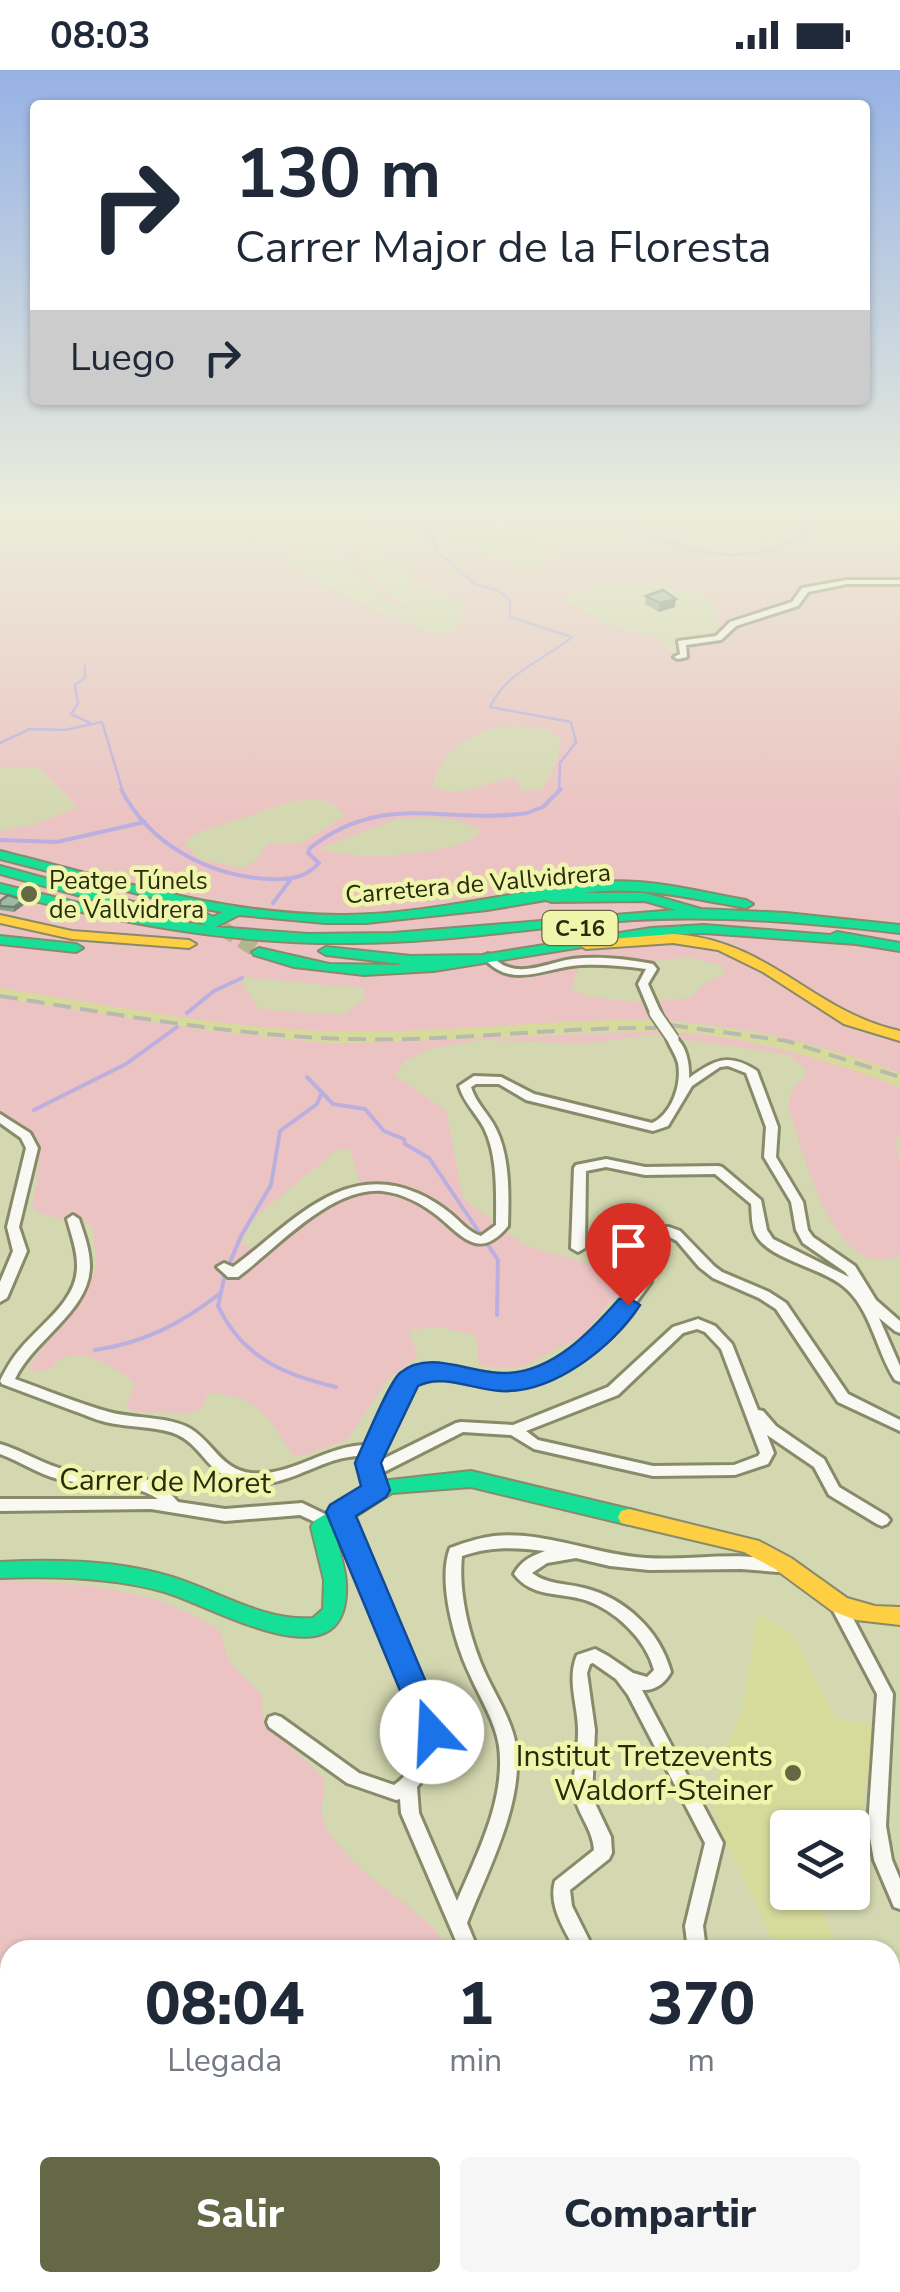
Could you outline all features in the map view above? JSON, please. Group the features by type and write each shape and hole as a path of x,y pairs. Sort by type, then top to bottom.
{"main road":[{"path":"0,855 124,887 175,904 213,923 228,913 269,915"},
{"name":"C-16","path":"0,870 256,944"},
{"path":"472,907 582,888 622,886 677,892 874,934"},
{"name":"Carretera de Vallvidrera","path":"124,887 269,915 382,918 574,896 660,900 694,910"},
{"name":"C-16","path":"0,888 159,926 256,944 673,914 750,914 874,934 900,947"},
{"path":"285,943 613,900 660,900"},
{"name":"C-16","path":"0,919 72,936 172,944"},
{"path":"256,944 296,965 344,971 406,970 637,934 704,929 874,934"},
{"name":"C-16","path":"874,934 900,929"},
{"path":"526,952 723,939 846,1024 900,1036"},
{"name":"C-16","path":"0,940 65,948 285,943"},
{"path":"285,943 403,961 482,958"},
{"path":"0,1570 42,1566 164,1582 279,1629 315,1629 334,1610 338,1595 334,1557 322,1527 333,1516 373,1482 471,1479 763,1552 838,1606 865,1617 900,1616"}],"street":[{"path":"678,657 684,655 681,642 715,640 730,626 768,614"},
{"path":"482,958 498,968 519,972 580,962 649,966 652,969 642,984 684,1065 682,1090"},
{"path":"224,1267 233,1274 299,1221 351,1191 372,1186 402,1190 438,1210 464,1235 480,1241 493,1237 502,1226 498,1167 493,1136 467,1096 466,1086 474,1080 501,1081 530,1097 653,1127 664,1123 682,1090 716,1064 729,1062 751,1071 772,1127 770,1158 797,1202 802,1230 808,1240 850,1269 866,1297 888,1361 900,1377"},
{"path":"0,1118 26,1136 32,1148 13,1227 20,1251 0,1298"},
{"path":"578,1248 580,1168 606,1162 644,1170 708,1168 730,1176 758,1204 762,1233 770,1244 836,1272 900,1328"},
{"path":"73,1219 86,1269 76,1294 12,1366 7,1381 110,1418 189,1433 225,1470 257,1477 284,1476 360,1448 374,1451"},
{"path":"514,1430 534,1444 654,1471 735,1470 763,1460 767,1453 727,1347 710,1329 691,1324 678,1330 613,1391 514,1430 461,1428 373,1482 368,1463 408,1380 436,1371 515,1382 556,1368 590,1349 606,1334 644,1282 648,1240 652,1234 669,1230 714,1272 769,1296 780,1306 842,1398 900,1426"},
{"path":"753,1410 771,1430 819,1463 834,1491 882,1520"},
{"path":"0,1449 59,1474 146,1485 167,1496 172,1505"},
{"name":"Carrer de Moret","path":"0,1505 172,1505 224,1515 302,1509 333,1516"},
{"path":"275,1722 353,1778 396,1793 408,1786 424,1763 432,1732 333,1516"},
{"path":"457,1924 505,1798 509,1754 501,1724 473,1665 454,1582 455,1552 494,1544 543,1544 630,1563 744,1561 785,1567"},
{"path":"588,1554 547,1556 530,1563 522,1574 532,1584 603,1600 641,1632 661,1657 663,1672 650,1684 624,1679"},
{"path":"838,1606 891,1685 885,1694 877,1826 883,1860 900,1901"},
{"path":"580,1940 563,1907 561,1888 603,1853 602,1837 583,1797 587,1730 579,1672 583,1660 595,1656 612,1665 634,1690 714,1843 694,1926 696,1940"},
{"path":"408,1786 410,1813 464,1940"}],"shaded area":[{"path":"0,614 384,614 435,634 460,629 463,614 589,614 604,623 657,637 679,660 690,655 689,645 719,630 716,614 900,614 900,1073 797,1041 690,1023 618,1020 397,1031 283,1029 0,988 0,831 32,825 78,807 39,768 0,768","holes":["498,728 548,729 561,741 557,762 542,789 523,791 515,778 453,792 433,786 452,751 473,736","312,799 332,803 345,816 300,844 268,844 258,859 242,868 199,859 184,842 196,833 290,802","397,819 452,820 482,831 451,846 404,854 354,855 320,848","687,957 722,965 725,973 701,986 692,997 614,1000 572,990 576,973 587,959 652,961","239,977 363,988 365,999 342,1015 259,1009"]},
{"path":"0,988 256,1026 322,1031 620,1020 680,1023 789,1038 842,1052 900,1073 900,1087 780,1047 700,1033 599,1031 413,1044 333,1044 211,1031 0,998"},
{"path":"0,998 211,1031 333,1044 659,1031 721,1037 811,1057 900,1087 900,1133 895,1143 900,1163 900,1255 877,1260 857,1252 824,1208 788,1105 792,1089 805,1076 805,1069 789,1055 653,1035 585,1044 481,1040 428,1049 405,1061 394,1075 446,1110 463,1198 524,1245 597,1266 625,1285 583,1335 520,1368 479,1366 476,1335 438,1327 408,1330 418,1357 388,1379 348,1439 303,1456 293,1455 268,1418 240,1399 208,1393 201,1409 190,1413 136,1412 128,1409 127,1402 135,1383 92,1358 69,1356 51,1369 33,1372 28,1367 78,1302 97,1268 92,1226 45,1215 32,1207 39,1165 35,1140 0,1110","holes":["350,1149 360,1184 332,1194 262,1251 241,1244 254,1218 337,1150"]},
{"path":"0,1580 110,1589 163,1602 213,1626 221,1633 229,1661 262,1695 263,1717 268,1727 323,1777 322,1816 334,1839 358,1866 442,1940 0,1940"},
{"name":"Institut Tretzevents Waldorf-Steiner","path":"758,1612 794,1636 835,1717 875,1727 862,1810 770,1810 770,1910 824,1910 834,1940 773,1940 718,1826 714,1794 722,1752 742,1711"}],"building":[{"path":"8,895 24,900 14,907 0,906"}],"waterway":[{"path":"510,614 510,617 572,637 516,675 490,707 571,722 576,742 560,763 559,791"},
{"path":"85,666 85,678 75,685 78,704 71,714 90,723"},
{"path":"0,743 30,729 65,730 102,722 123,792"},
{"path":"121,789 144,822"},
{"path":"144,822 164,841 203,864 246,877 276,879 309,872 319,863 308,853 310,848 337,830 364,820 416,813 527,813 543,807 559,791"},
{"path":"0,840 57,842 144,822"},
{"path":"273,903 291,879"},
{"path":"187,1013 214,991 242,978"},
{"path":"34,1110 126,1064 177,1027"},
{"path":"307,1077 322,1092"},
{"path":"322,1092 333,1104 365,1109 384,1131 404,1139 405,1144 429,1158 498,1260 497,1315"},
{"path":"322,1092 317,1104 280,1131 271,1185 241,1236 225,1274 218,1306 239,1338 266,1361 336,1387"},
{"path":"95,1350 161,1331 219,1294"}],"tunnel":[{"path":"222,928 259,952"}],"railway":[{"path":"0,996 174,1023 306,1037 426,1038 656,1028"},
{"path":"670,1025 787,1041 900,1077"}],"traffic: fast":[{"path":"0,855 161,896 284,916 366,919 487,906"},
{"path":"0,870 143,909"},
{"path":"472,907 605,886 660,889 746,904"},
{"path":"0,888 87,910 175,926 264,936 353,939 433,935 672,914 786,917 900,929"},
{"path":"552,898 645,897 694,910"},
{"path":"182,907 213,923 233,913"},
{"path":"527,952 651,932 704,929 851,941"},
{"path":"837,936 900,947"},
{"path":"0,940 76,948"},
{"path":"259,952 294,963 364,970 434,966 540,950"},
{"path":"326,951 411,961 477,958"},
{"path":"0,1570 130,1576 168,1584 296,1629 319,1627 334,1612 335,1580 322,1527 388,1486 471,1479 629,1517"}],"traffic: slow":[{"path":"0,919 72,935 189,944"},
{"path":"586,945 673,939 707,942 769,969 849,1020 900,1036"},
{"path":"629,1517 752,1547 783,1563 839,1605 875,1615 900,1616"}],"place":[{"name":"Peatge Túnels de Vallvidrera","path":"29,894"},
{"name":"Institut Tretzevents Waldorf-Steiner","path":"793,1773"}],"route":[{"path":"432,1732 340,1512 376,1490 368,1463 408,1380 427,1370 503,1383 525,1380 590,1349 628,1305"}]}
